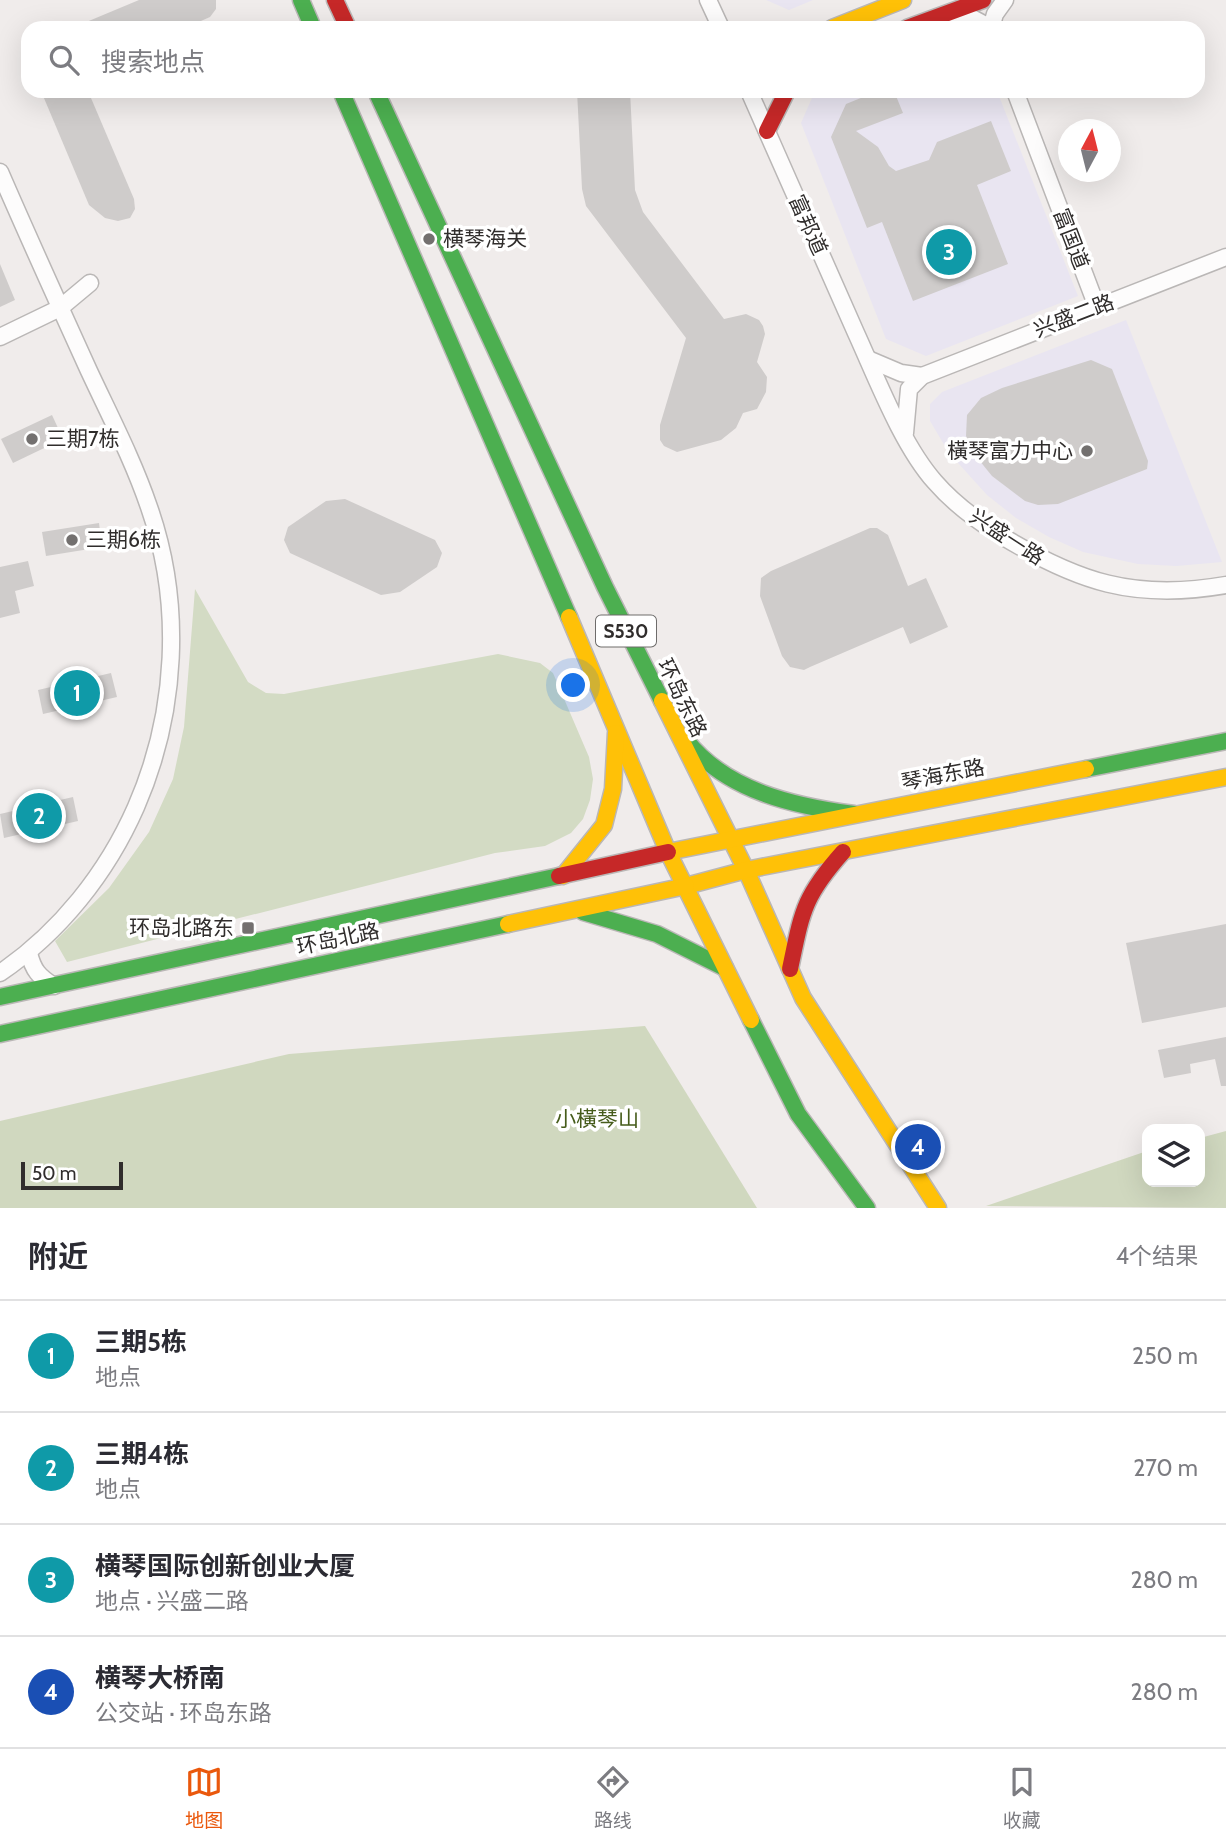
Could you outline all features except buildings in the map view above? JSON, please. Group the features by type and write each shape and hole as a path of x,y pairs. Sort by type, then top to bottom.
{"main road":[{"path":"301,0 310,21"},
{"path":"335,0 345,21"},
{"path":"850,21 902,0"},
{"path":"926,21 983,0"},
{"name":"S530","path":"344,98 617,726 668,852 798,1114 867,1208"},
{"name":"环岛东路","path":"379,98 419,190 662,705 746,870 803,998 938,1208"},
{"path":"767,131 784,98"},
{"path":"662,705 690,745 718,769 755,791 808,808 854,814"},
{"path":"563,876 604,825 613,789 617,726"},
{"name":"琴海东路","path":"668,852 1226,741"},
{"path":"686,886 746,870 1226,777"},
{"name":"环岛北路","path":"0,998 668,852"},
{"path":"790,969 803,909 815,884 843,852"},
{"name":"环岛北路","path":"0,1034 686,886"},
{"path":"572,910 626,920 683,943 725,968"}],"street":[{"path":"708,0 717,21"},
{"path":"993,21 1005,0"},
{"path":"948,13 978,21"},
{"name":"富邦道","path":"752,98 868,359"},
{"name":"富国道","path":"1018,98 1097,307"},
{"path":"0,172 150,509 164,565 171,651 160,736 131,817 86,891 29,953 0,973"},
{"name":"兴盛二路","path":"922,376 1226,257"},
{"path":"0,337 60,308 90,283"},
{"path":"868,359 901,373 922,376"},
{"name":"兴盛一路","path":"868,359 893,416 934,481 978,522 1049,565 1083,578 1127,588 1172,591 1226,585"},
{"path":"906,436 909,389 922,376"},
{"path":"29,953 32,967 41,979 54,986"}],"shaded area":[{"path":"766,0 813,0 789,10"},
{"path":"812,98 1000,98 1078,296 926,356 886,339 801,123"},
{"name":"橫琴富力中心","path":"1126,320 1222,562 1176,566 1138,564 1083,552 1049,537 1016,518 987,495 949,453 930,421 930,404 942,392"}],"green space":[{"path":"195,589 248,682 266,693 284,694 498,654 540,663 553,673 589,757 593,779 590,800 583,819 571,833 545,846 495,853 67,962 55,941 109,888 149,832 173,779 184,727"},
{"name":"小橫琴山","path":"645,1026 757,1208 0,1208 0,1121 289,1054"},
{"path":"1226,1131 1226,1208 986,1206 1142,1153 1142,1187 1205,1187 1205,1137"}],"traffic: fast":[{"path":"301,0 310,21"},
{"path":"344,98 569,617"},
{"path":"379,98 605,587 662,701"},
{"path":"686,740 702,757 741,784 785,801 854,814"},
{"path":"1086,769 1226,741"},
{"path":"0,997 559,876"},
{"path":"583,912 657,934 725,968"},
{"path":"0,1034 508,924"},
{"path":"751,1020 798,1114 867,1208"}],"traffic: slow":[{"path":"850,21 903,0"},
{"path":"569,617 668,852 751,1020"},
{"path":"662,701 746,870 803,998 938,1208"},
{"path":"563,876 604,825 613,789 616,733"},
{"path":"668,852 1086,769"},
{"path":"686,886 746,870 1226,777"},
{"path":"508,924 686,886"}],"traffic: jam":[{"path":"335,0 345,21"},
{"path":"926,21 983,0"},
{"path":"767,131 784,98"},
{"path":"559,876 668,852"},
{"path":"790,969 806,906 820,881 843,852"}],"place":[{"name":"横琴海关","path":"429,239"},
{"name":"横琴国际创新创业大厦","path":"949,252"},
{"name":"三期7栋","path":"32,439"},
{"name":"橫琴富力中心","path":"1087,451"},
{"name":"三期6栋","path":"72,540"},
{"name":"三期5栋","path":"77,693"},
{"name":"三期4栋","path":"39,816"},
{"name":"环岛北路东","path":"248,928"},
{"name":"横琴大桥南","path":"918,1147"}]}
